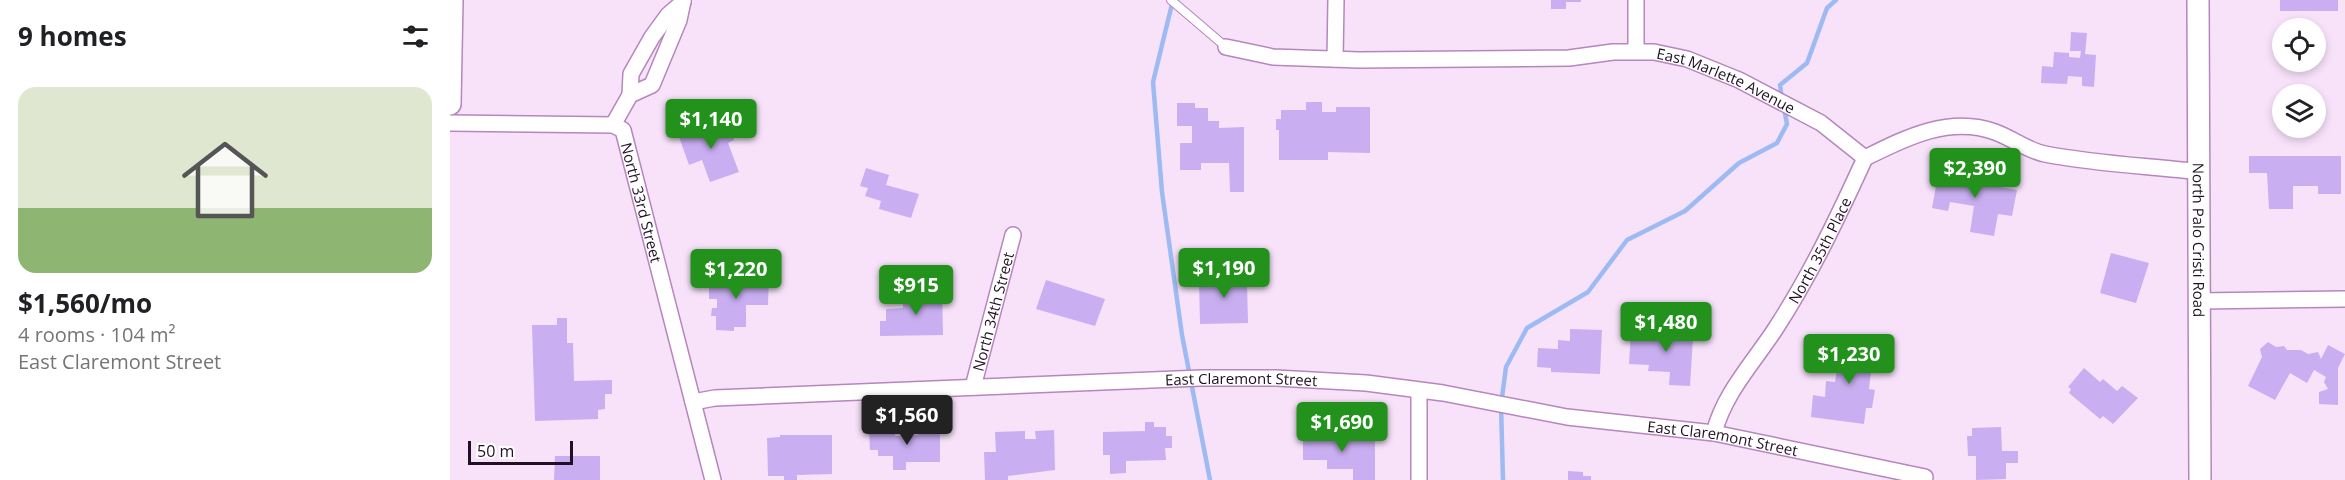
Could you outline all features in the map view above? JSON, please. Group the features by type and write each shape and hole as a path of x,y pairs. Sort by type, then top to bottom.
{"street":[{"path":"450,104 452,0"},
{"path":"1335,59 1336,0"},
{"path":"1636,0 1636,51"},
{"name":"North Palo Cristi Road","path":"2198,0 2200,480"},
{"path":"630,95 652,85 679,20 683,1"},
{"path":"613,125 630,95 631,74 652,37 668,15 683,1"},
{"name":"East Marlette Avenue","path":"1226,47 1272,57 1335,59 1569,57 1636,51 1687,59 1713,68 1821,123 1865,158"},
{"name":"North 33rd Street","path":"450,123 613,125 623,130 628,141 713,480"},
{"path":"1865,158 1928,131 1970,126 1994,131 2043,154 2200,172"},
{"name":"North 35th Place","path":"1714,433 1719,413 1776,329 1826,244 1865,158"},
{"name":"North 34th Street","path":"973,387 1013,235"},
{"path":"2199,301 2345,299"},
{"name":"East Claremont Street","path":"693,402 715,398 1201,378 1276,378 1366,383 1567,417 1714,433 1925,477"},
{"path":"1419,391 1419,480"}],"lane":[{"path":"1171,0 1226,47"}],"building":[{"path":"1551,0 1581,0 1581,2 1566,2 1566,9 1551,9"},
{"path":"2280,0 2338,0 2338,11 2280,11"},
{"path":"2071,32 2087,33 2085,54 2096,55 2094,87 2082,86 2082,77 2068,76 2067,84 2041,83 2042,66 2053,67 2054,52 2069,53 2069,57 2080,58 2081,51 2070,51"},
{"path":"1306,102 1322,102 1322,112 1336,112 1336,107 1370,107 1370,153 1328,152 1328,160 1279,160 1279,130 1276,130 1276,119 1281,119 1281,110 1306,110"},
{"path":"1177,103 1195,103 1195,108 1208,108 1208,121 1219,121 1219,128 1244,127 1244,192 1230,192 1229,163 1201,163 1201,170 1180,170 1180,143 1192,143 1192,126 1177,126"},
{"path":"727,120 734,140 728,143 739,172 710,182 702,160 689,165 679,137"},
{"path":"2249,156 2341,156 2341,194 2318,194 2318,186 2293,186 2293,209 2269,209 2267,173 2249,173"},
{"path":"866,168 889,175 886,185 919,194 911,218 879,209 881,201 865,196 868,188 860,186"},
{"path":"1939,170 2001,181 2000,187 2017,190 2012,216 1998,214 1994,236 1970,232 1974,206 1950,202 1948,211 1932,208"},
{"path":"2111,253 2149,263 2136,303 2100,293"},
{"path":"1222,267 1240,267 1241,282 1247,282 1248,323 1200,324 1199,280 1222,280"},
{"path":"709,278 769,278 768,305 746,305 746,327 734,327 734,331 716,330 716,316 711,316 712,308 717,308 717,299 709,299"},
{"path":"1046,280 1105,299 1095,326 1036,309"},
{"path":"942,289 943,335 880,336 880,321 886,321 886,309 903,308 903,302 911,302 911,290"},
{"path":"557,318 567,318 567,343 573,343 574,381 612,380 612,394 605,394 605,409 598,410 598,419 535,421 532,325 557,325"},
{"path":"1681,321 1694,321 1690,386 1669,385 1670,372 1648,371 1649,365 1629,364 1631,332 1680,335"},
{"path":"1570,329 1602,330 1600,374 1551,372 1551,368 1537,367 1538,348 1558,349 1558,340 1570,341"},
{"path":"1841,341 1881,346 1877,372 1871,371 1869,389 1875,390 1872,408 1866,408 1864,424 1811,417 1813,395 1825,397 1826,381 1835,382"},
{"path":"2268,342 2276,347 2284,346 2287,350 2301,350 2308,354 2318,352 2321,359 2328,345 2345,354 2338,368 2338,405 2319,404 2319,392 2328,389 2324,382 2326,377 2314,370 2307,383 2290,373 2275,400 2248,386 2262,357 2260,349"},
{"path":"2084,368 2100,382 2103,379 2117,391 2122,386 2138,398 2113,424 2103,416 2100,419 2069,393 2071,389 2068,387"},
{"path":"1145,422 1154,422 1154,427 1166,427 1166,436 1172,436 1172,448 1165,448 1166,460 1126,461 1126,473 1110,474 1110,455 1103,455 1103,432 1145,431"},
{"path":"2001,427 2002,451 2018,451 2018,463 2006,463 2006,479 1976,480 1976,456 1968,456 1967,436 1972,436 1972,428"},
{"path":"940,428 940,462 906,462 906,470 893,470 893,456 878,456 878,450 870,450 869,430 895,430 895,436 918,435 917,429"},
{"path":"1054,430 1055,470 1008,476 1008,480 985,480 984,452 996,452 995,432 1025,431 1025,439 1036,439 1035,431"},
{"path":"1303,430 1325,430 1325,438 1375,439 1375,480 1353,480 1353,469 1327,469 1327,460 1303,460"},
{"path":"780,435 832,435 832,474 797,475 797,480 784,480 784,476 768,476 767,438 780,437"},
{"path":"555,456 600,456 600,480 554,480"},
{"path":"1568,471 1583,472 1583,476 1591,476 1591,480 1568,480"}],"waterway":[{"path":"1173,0 1153,82 1162,192 1182,335 1210,480"},
{"path":"1782,99 1780,85 1807,63 1827,8 1836,0"},
{"path":"1503,480 1501,405 1506,367 1527,328 1588,292 1627,240 1685,211 1739,163 1777,143 1787,124 1784,108"}]}
